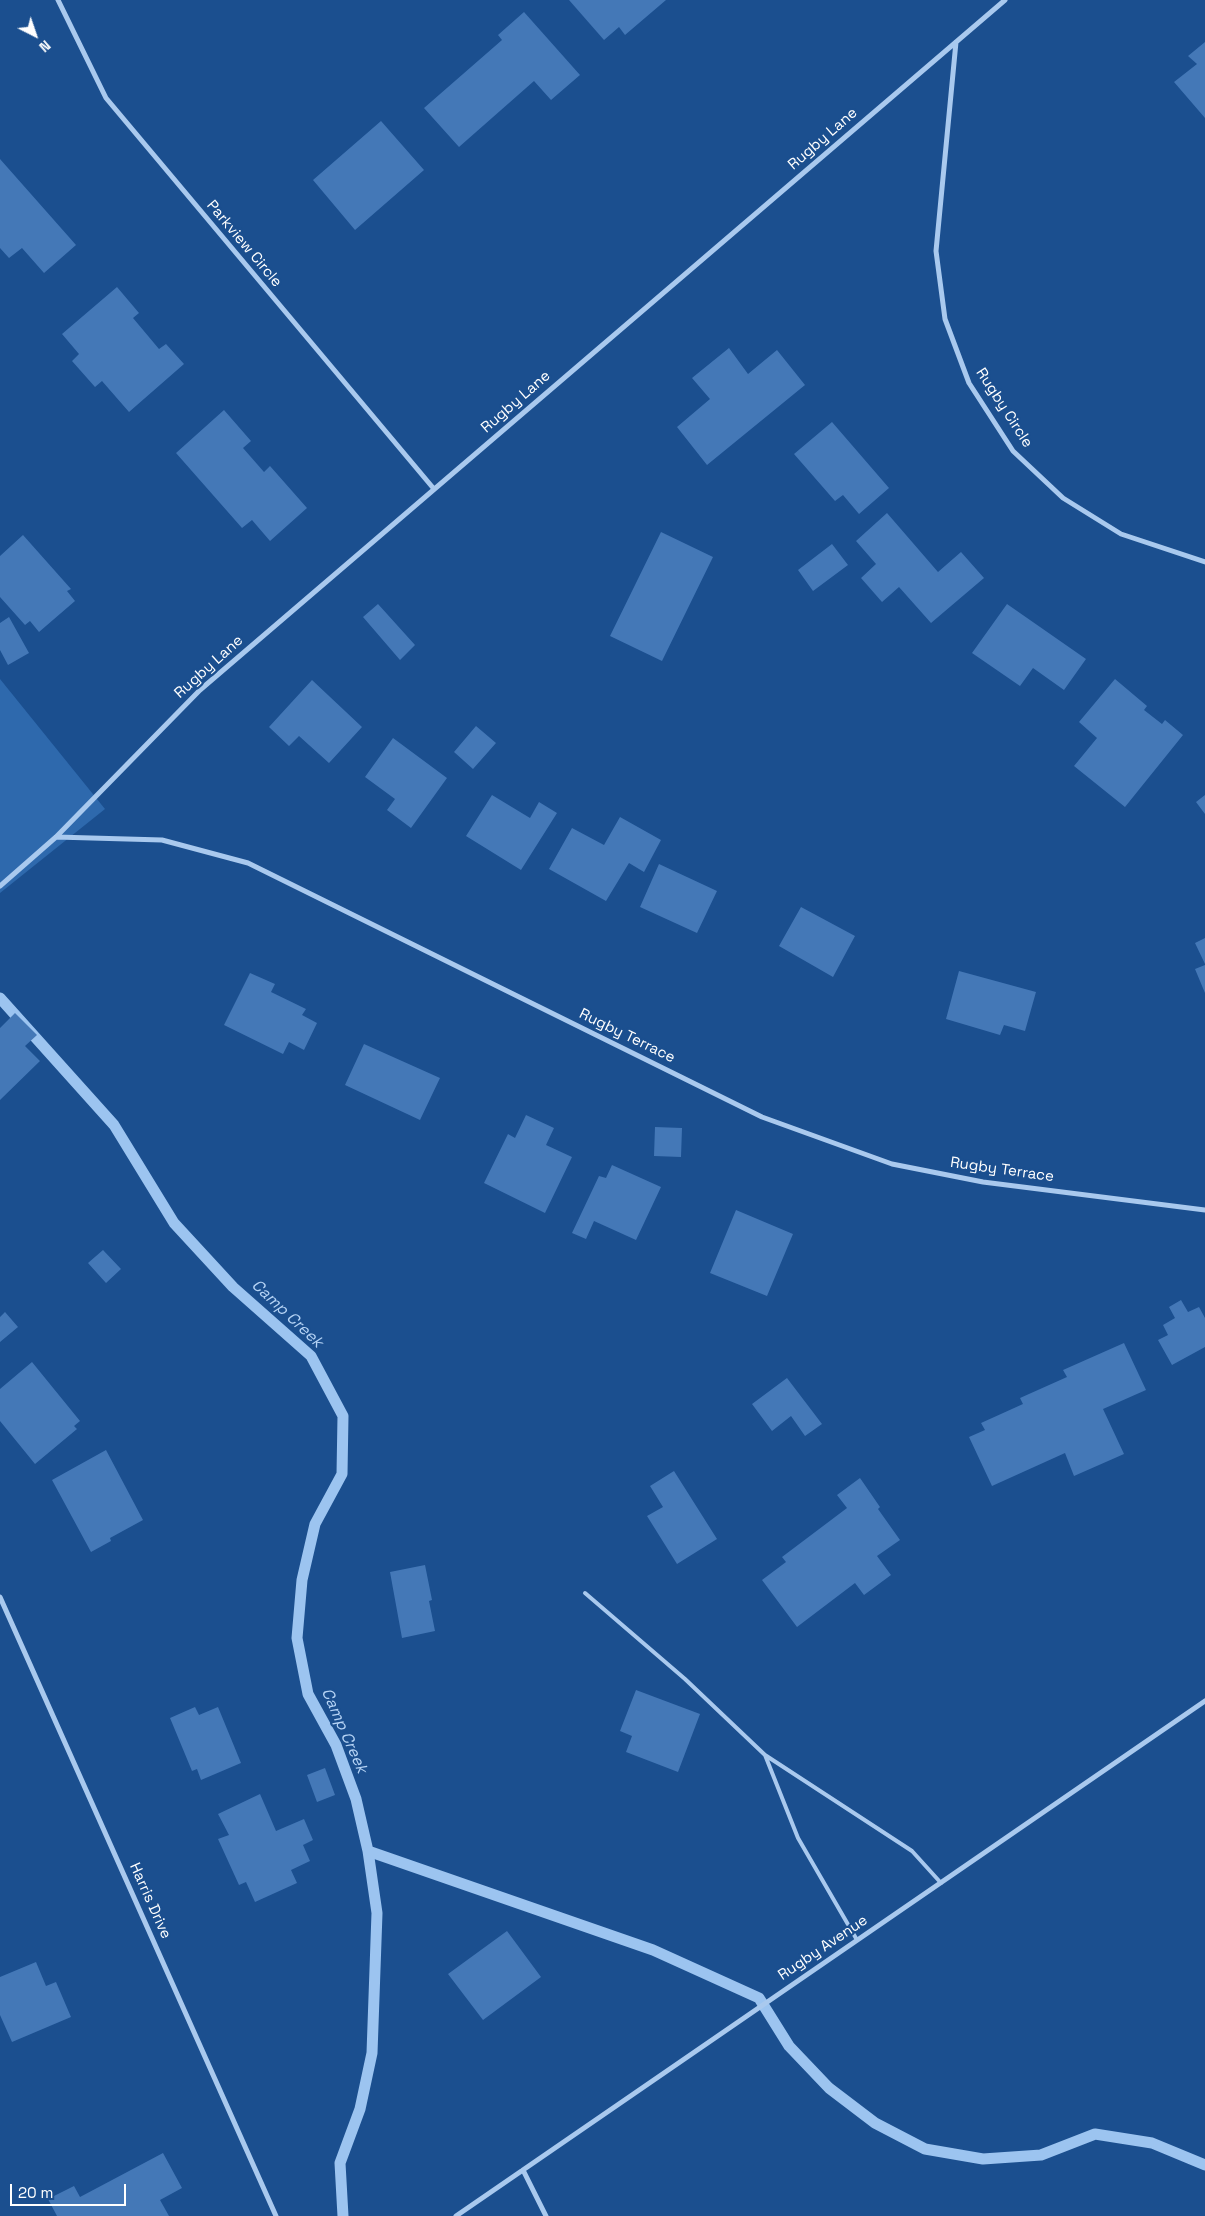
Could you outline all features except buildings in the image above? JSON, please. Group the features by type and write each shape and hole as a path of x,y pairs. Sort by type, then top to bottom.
{"street":[{"name":"Parkview Circle","path":"58,0 106,98 434,489"},
{"name":"Rugby Lane","path":"0,886 56,837 200,690 1005,0"},
{"name":"Rugby Circle","path":"956,42 936,251 945,319 969,383 1013,450 1062,498 1121,534 1205,562"},
{"name":"Rugby Terrace","path":"56,837 162,840 248,863 762,1117 892,1164 983,1182 1205,1210"},
{"name":"Harris Drive","path":"0,1597 276,2216"},
{"name":"Rugby Avenue","path":"456,2216 1205,1701"},
{"path":"523,2170 546,2216"}],"lane":[{"path":"585,1593 685,1679 765,1755 912,1851 941,1882"},
{"path":"765,1755 798,1838 858,1940"}],"shaded area":[{"path":"0,679 105,809 0,893"}],"waterway":[{"name":"Camp Creek","path":"0,998 114,1125 174,1223 233,1287 311,1356 343,1416 342,1474 315,1524 302,1580 297,1638 308,1694 336,1745 356,1799 368,1851 377,1913 372,2053 360,2109 340,2163 343,2216"},
{"path":"368,1851 653,1950 759,1998 789,2046 829,2088 875,2123 925,2149 983,2159 1041,2155 1095,2134 1152,2143 1205,2165"}]}
